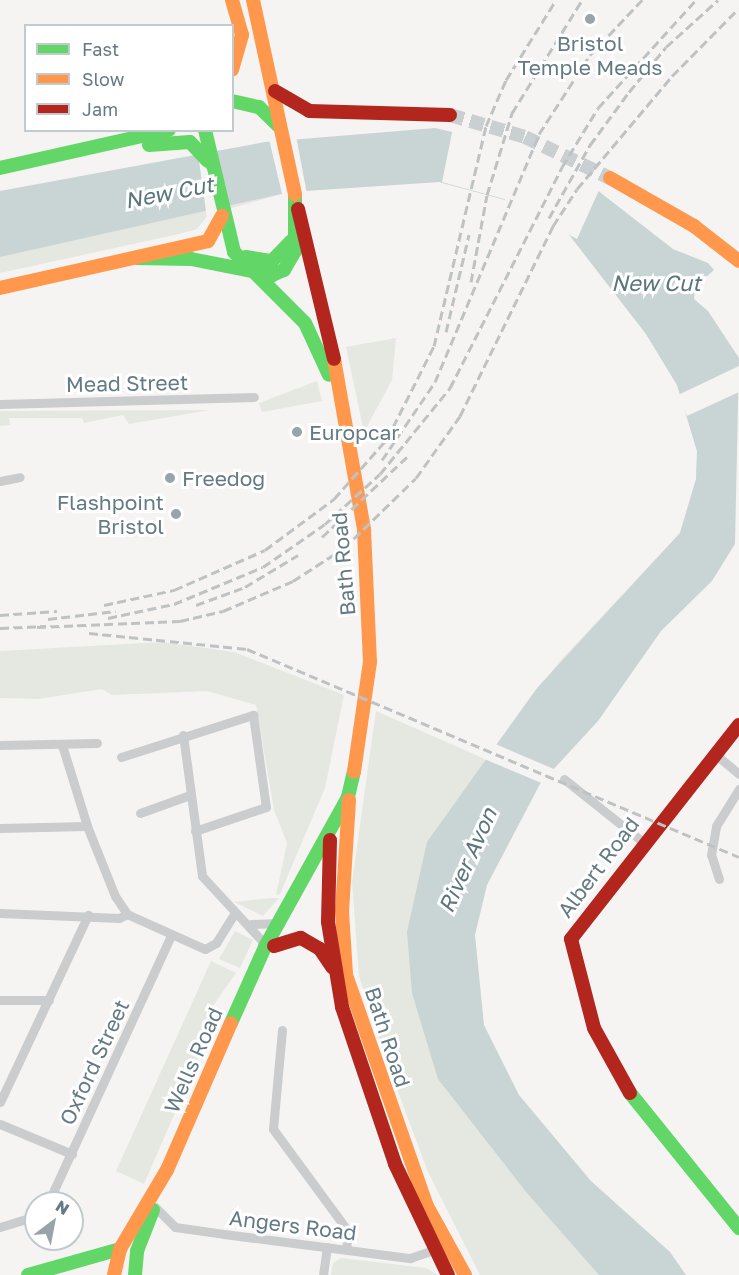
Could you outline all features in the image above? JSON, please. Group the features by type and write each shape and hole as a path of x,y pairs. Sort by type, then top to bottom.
{"main road":[{"path":"232,0 242,34 234,63"},
{"name":"Bath Road","path":"253,0 275,91 280,131 297,208 327,318 366,560 370,662 348,797 342,911 345,975 427,1206 465,1275"},
{"path":"275,91 319,113 369,109 450,115"},
{"path":"234,101 259,107 280,131"},
{"path":"0,168 104,148 162,132"},
{"path":"206,137 222,222 234,252 272,261 284,254 295,231"},
{"path":"104,148 190,142 211,165"},
{"path":"610,178 694,226 739,261"},
{"path":"137,258 191,259 256,274 284,270 295,251 297,208"},
{"path":"0,288 208,241 222,222"},
{"name":"Bath Road","path":"234,252 305,323 342,407"},
{"name":"Bath Road","path":"362,721 334,808 331,832 328,922 334,971 368,1087 433,1250 448,1275"},
{"name":"Albert Road","path":"739,725 575,928 571,956 594,1028 629,1092 739,1228"},
{"name":"Bath Road","path":"331,832 348,797"},
{"path":"296,896 297,874 334,808"},
{"name":"Wells Road","path":"268,948 331,832"},
{"name":"Wells Road","path":"114,1275 120,1249 160,1185 278,923 288,910"},
{"path":"268,948 301,938 320,949 334,971"},
{"name":"Wells Road","path":"135,1275 137,1251 160,1185"},
{"path":"28,1275 120,1249"},
{"path":"126,1275 137,1251"}],"street":[{"name":"Mead Street","path":"0,404 254,397"},
{"path":"0,481 20,477"},
{"path":"121,757 183,735 253,715 266,807 195,831"},
{"path":"183,735 202,876 235,913 251,924 268,948"},
{"path":"0,745 97,743"},
{"path":"62,745 87,826 115,896 127,914"},
{"path":"715,754 739,774"},
{"path":"564,780 643,842"},
{"path":"719,879 711,855 716,826 739,789"},
{"path":"140,813 190,795"},
{"path":"0,828 87,826"},
{"path":"0,913 127,914 171,936 211,948 235,913"},
{"path":"0,1100 88,915"},
{"path":"251,924 278,923"},
{"name":"Oxford Street","path":"54,1191 171,936"},
{"path":"0,1000 49,1000"},
{"path":"282,1030 273,1129 348,1231 346,1250"},
{"path":"0,1124 72,1154"},
{"name":"Angers Road","path":"154,1207 167,1223 184,1228 410,1258 433,1250"},
{"path":"0,1227 24,1220"},
{"path":"323,1275 327,1247"}],"shaded area":[{"path":"498,179 638,270 714,479 432,969 628,1275 480,1275 428,1172 381,1046 359,976 352,882 376,711 485,759 559,662 680,533 696,479 697,451 677,385 646,334 567,232 527,206 439,182 290,192 209,214 197,229 0,273 0,238 260,187"},
{"path":"396,338 392,380 364,432 346,347"},
{"path":"317,381 322,401 262,412 259,403"},
{"path":"210,410 129,424 123,415 84,423 82,418 9,418 10,425 0,426 0,411"},
{"path":"162,642 234,652 344,695 325,788 280,894 276,895 287,843 274,810 256,705 207,691 112,695 102,689 38,699 0,698 0,651"},
{"path":"271,898 279,898 263,916 234,902"},
{"path":"235,931 253,940 240,968 219,959"},
{"path":"211,961 236,973 212,1007 197,1062 144,1184 116,1171"},
{"path":"341,1258 426,1268 438,1275 331,1275 333,1263"}],"water":[{"path":"435,128 534,151 583,179 673,249 708,263 714,270 695,287 694,299 708,311 739,358 735,544 712,581 661,631 598,721 540,784 487,885 475,935 484,1025 519,1095 591,1181 670,1252 686,1275 599,1275 527,1193 438,1079 412,993 407,932 427,842 537,688 680,533 696,479 697,451 677,385 646,334 567,232 527,206 439,182 290,192 0,257 0,191 265,142"}],"pier":[{"path":"453,128 535,149 600,188 577,239 504,199 442,182"},
{"path":"296,136 307,194 283,198 269,139"},
{"path":"198,154 230,212 207,218"},
{"path":"739,366 739,392 687,416 678,395"},
{"path":"493,743 556,770 544,784 482,758"}],"tunnel":[{"path":"450,115 525,137 610,178"}],"railway":[{"path":"104,605 174,590 265,550 334,499 387,439 434,346 486,126 506,80 556,0"},
{"path":"471,282 487,195 512,113 582,0"},
{"path":"382,460 435,382 539,134 590,55 642,0"},
{"path":"108,618 174,604 263,567 325,524 380,474 450,388 562,167 598,108 696,0"},
{"path":"549,218 590,145 629,92 666,47 718,0"},
{"path":"37,627 180,621 223,611 293,581 344,548 416,478 460,416 553,226 577,189 672,76 739,8"},
{"path":"446,332 469,235"},
{"path":"322,537 409,455"},
{"path":"196,605 245,587 298,555"},
{"path":"0,615 57,611"},
{"path":"48,619 116,611"},
{"path":"0,628 46,626"},
{"path":"89,633 247,649 739,857"}],"traffic: fast":[{"path":"234,101 259,107 279,126"},
{"path":"0,168 160,132"},
{"path":"205,132 234,252 305,323 329,375"},
{"path":"149,145 190,142 208,161"},
{"path":"137,258 191,259 272,275 284,270 295,251 295,195"},
{"path":"246,257 272,261 291,241"},
{"path":"231,1023 265,947 348,797 354,772"},
{"path":"630,1093 739,1228"},
{"path":"135,1275 137,1251 153,1210"},
{"path":"28,1275 120,1249"}],"traffic: slow":[{"path":"232,0 242,35 234,63"},
{"path":"253,0 295,195"},
{"path":"610,178 694,226 739,261"},
{"path":"0,288 208,241 222,216"},
{"path":"334,359 364,530 370,662 354,772"},
{"path":"349,800 342,911 346,975 427,1206 465,1275"},
{"path":"114,1275 120,1249 167,1170 231,1023"}],"traffic: jam":[{"path":"275,91 309,111 450,115"},
{"path":"298,209 334,359"},
{"path":"630,1093 594,1028 571,939 739,725"},
{"path":"330,840 328,922 342,1007 395,1164 448,1275"},
{"path":"274,946 301,938 320,949 332,967"}],"place":[{"name":"Bristol Temple Meads","path":"590,19"},
{"name":"Europcar","path":"297,432"},
{"name":"Freedog","path":"170,478"},
{"name":"Flashpoint Bristol","path":"176,514"}],"water label":[{"name":"New Cut","path":"169,192"},
{"name":"New Cut","path":"656,283"},
{"name":"River Avon","path":"467,860"}]}
